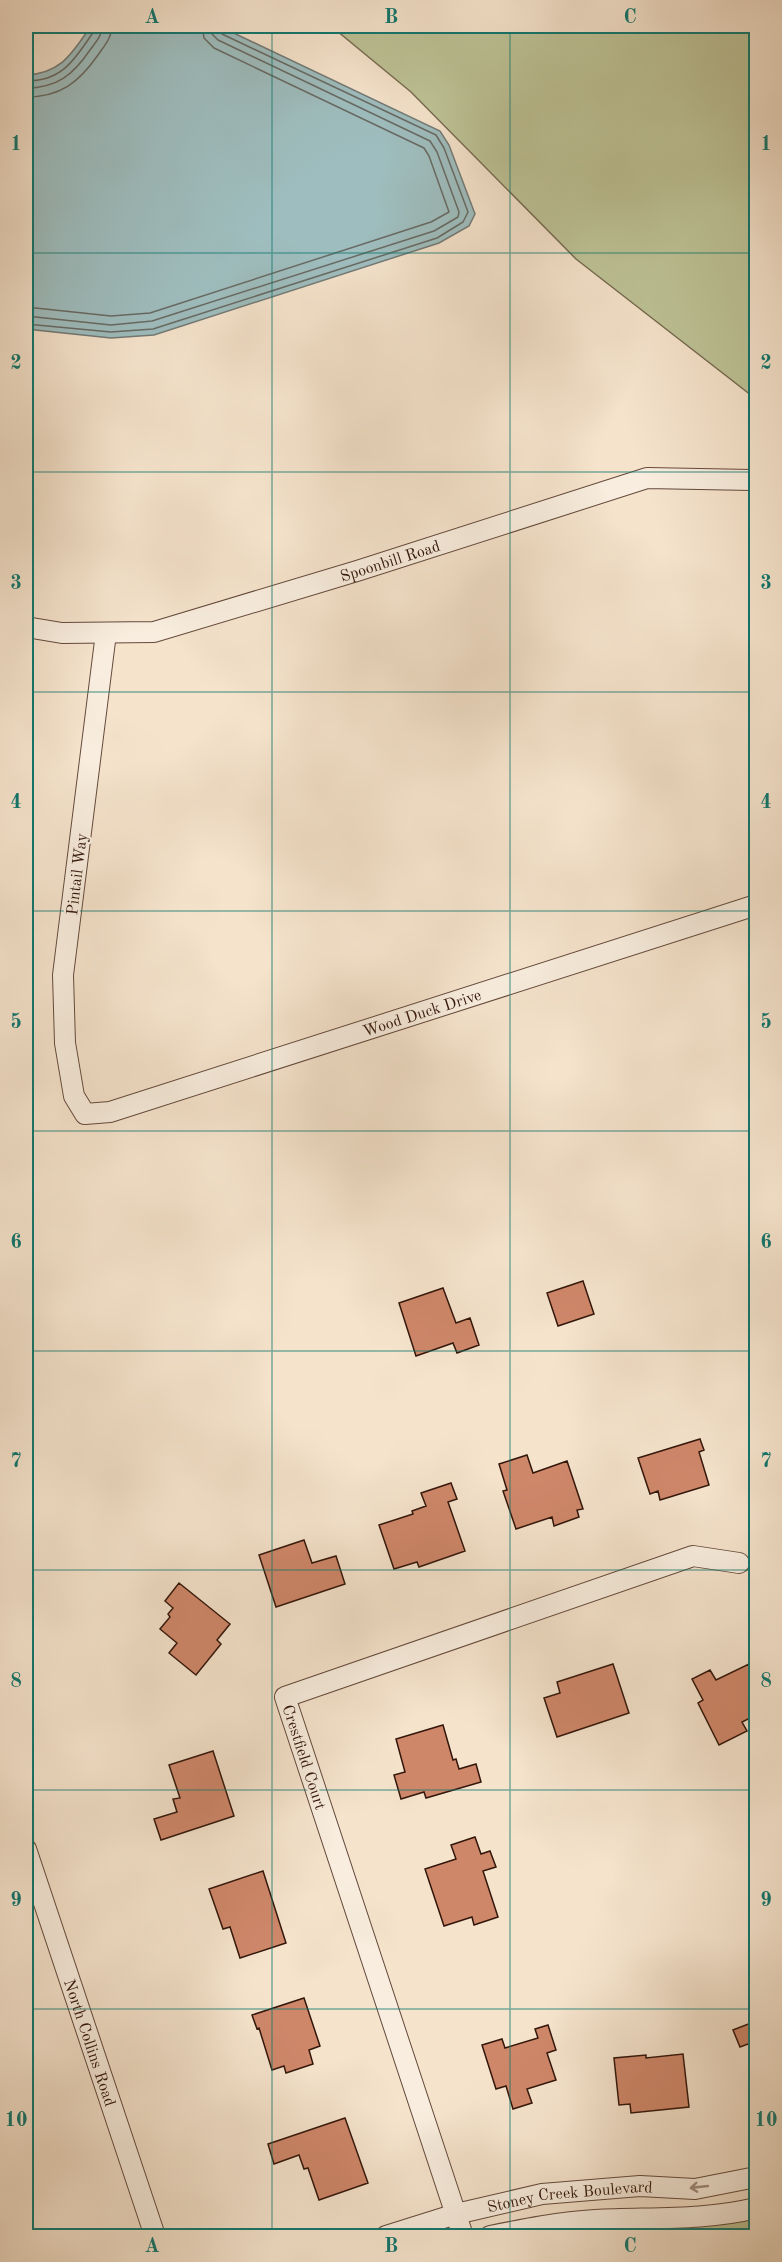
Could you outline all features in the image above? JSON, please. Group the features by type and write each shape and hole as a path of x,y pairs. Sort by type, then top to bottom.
{"street":[{"name":"Spoonbill Road","path":"26,627 62,633 154,632 357,571 647,478 754,481"},
{"name":"Pintail Way","path":"85,1114 75,1096 65,1043 63,975 106,633"},
{"name":"Wood Duck Drive","path":"85,1114 110,1112 756,905"},
{"name":"Crestfield Court","path":"464,2236 285,1697 693,1556 740,1563"},
{"name":"North Collins Road","path":"26,1849 155,2236"},
{"name":"Stoney Creek Boulevard","path":"386,2236 456,2214 543,2194 640,2186 695,2188 756,2177"},
{"name":"Stoney Creek Boulevard","path":"490,2236 528,2228 596,2220 616,2228 669,2219 732,2214 756,2208"}],"green space":[{"path":"331,26 756,26 756,399 576,259 411,92"},
{"path":"756,2215 756,2236 538,2236 592,2226"}],"water":[{"path":"91,26 219,26 440,131 449,145 475,214 469,226 439,243 154,335 111,338 26,329 26,75 49,70 65,60"}],"building":[{"path":"583,1281 594,1314 558,1326 547,1293"},
{"path":"443,1288 456,1323 470,1318 479,1345 457,1353 453,1343 416,1356 399,1303"},
{"path":"700,1439 704,1450 699,1452 709,1485 660,1500 658,1491 650,1494 638,1458"},
{"path":"527,1455 533,1473 567,1461 583,1509 577,1510 579,1517 554,1526 552,1517 516,1529 503,1491 507,1490 499,1464"},
{"path":"451,1483 457,1499 448,1502 465,1551 419,1567 417,1562 394,1569 379,1525 413,1514 412,1511 426,1506 421,1493"},
{"path":"304,1540 312,1563 336,1556 345,1584 276,1607 259,1555"},
{"path":"179,1583 230,1624 217,1640 221,1644 196,1675 169,1653 177,1643 160,1629 170,1617 168,1614 173,1608 165,1601"},
{"path":"613,1664 629,1713 557,1737 544,1698 560,1693 557,1682"},
{"path":"749,1664 756,1679 756,1715 742,1722 747,1731 719,1745 698,1703 703,1700 692,1679 710,1670 716,1680"},
{"path":"443,1725 453,1760 456,1759 459,1769 476,1764 481,1782 426,1798 424,1792 401,1799 394,1775 405,1772 396,1739"},
{"path":"213,1751 234,1816 161,1840 154,1819 177,1812 173,1799 180,1798 169,1765"},
{"path":"475,1837 481,1854 490,1851 496,1867 483,1871 498,1917 474,1925 472,1917 444,1926 425,1869 456,1859 451,1845"},
{"path":"263,1871 286,1943 240,1958 230,1927 223,1929 209,1889"},
{"path":"304,1998 320,2046 309,2050 313,2064 286,2073 284,2066 272,2070 259,2028 257,2029 252,2015"},
{"path":"756,2021 756,2041 740,2047 733,2030"},
{"path":"548,2025 556,2050 547,2053 556,2080 527,2089 532,2103 513,2109 506,2086 496,2089 482,2045 502,2039 505,2048 538,2038 535,2029"},
{"path":"683,2054 689,2107 631,2113 630,2104 619,2105 614,2058 646,2055 646,2058"},
{"path":"345,2118 368,2183 319,2200 308,2168 304,2169 299,2155 274,2164 268,2144"}]}
